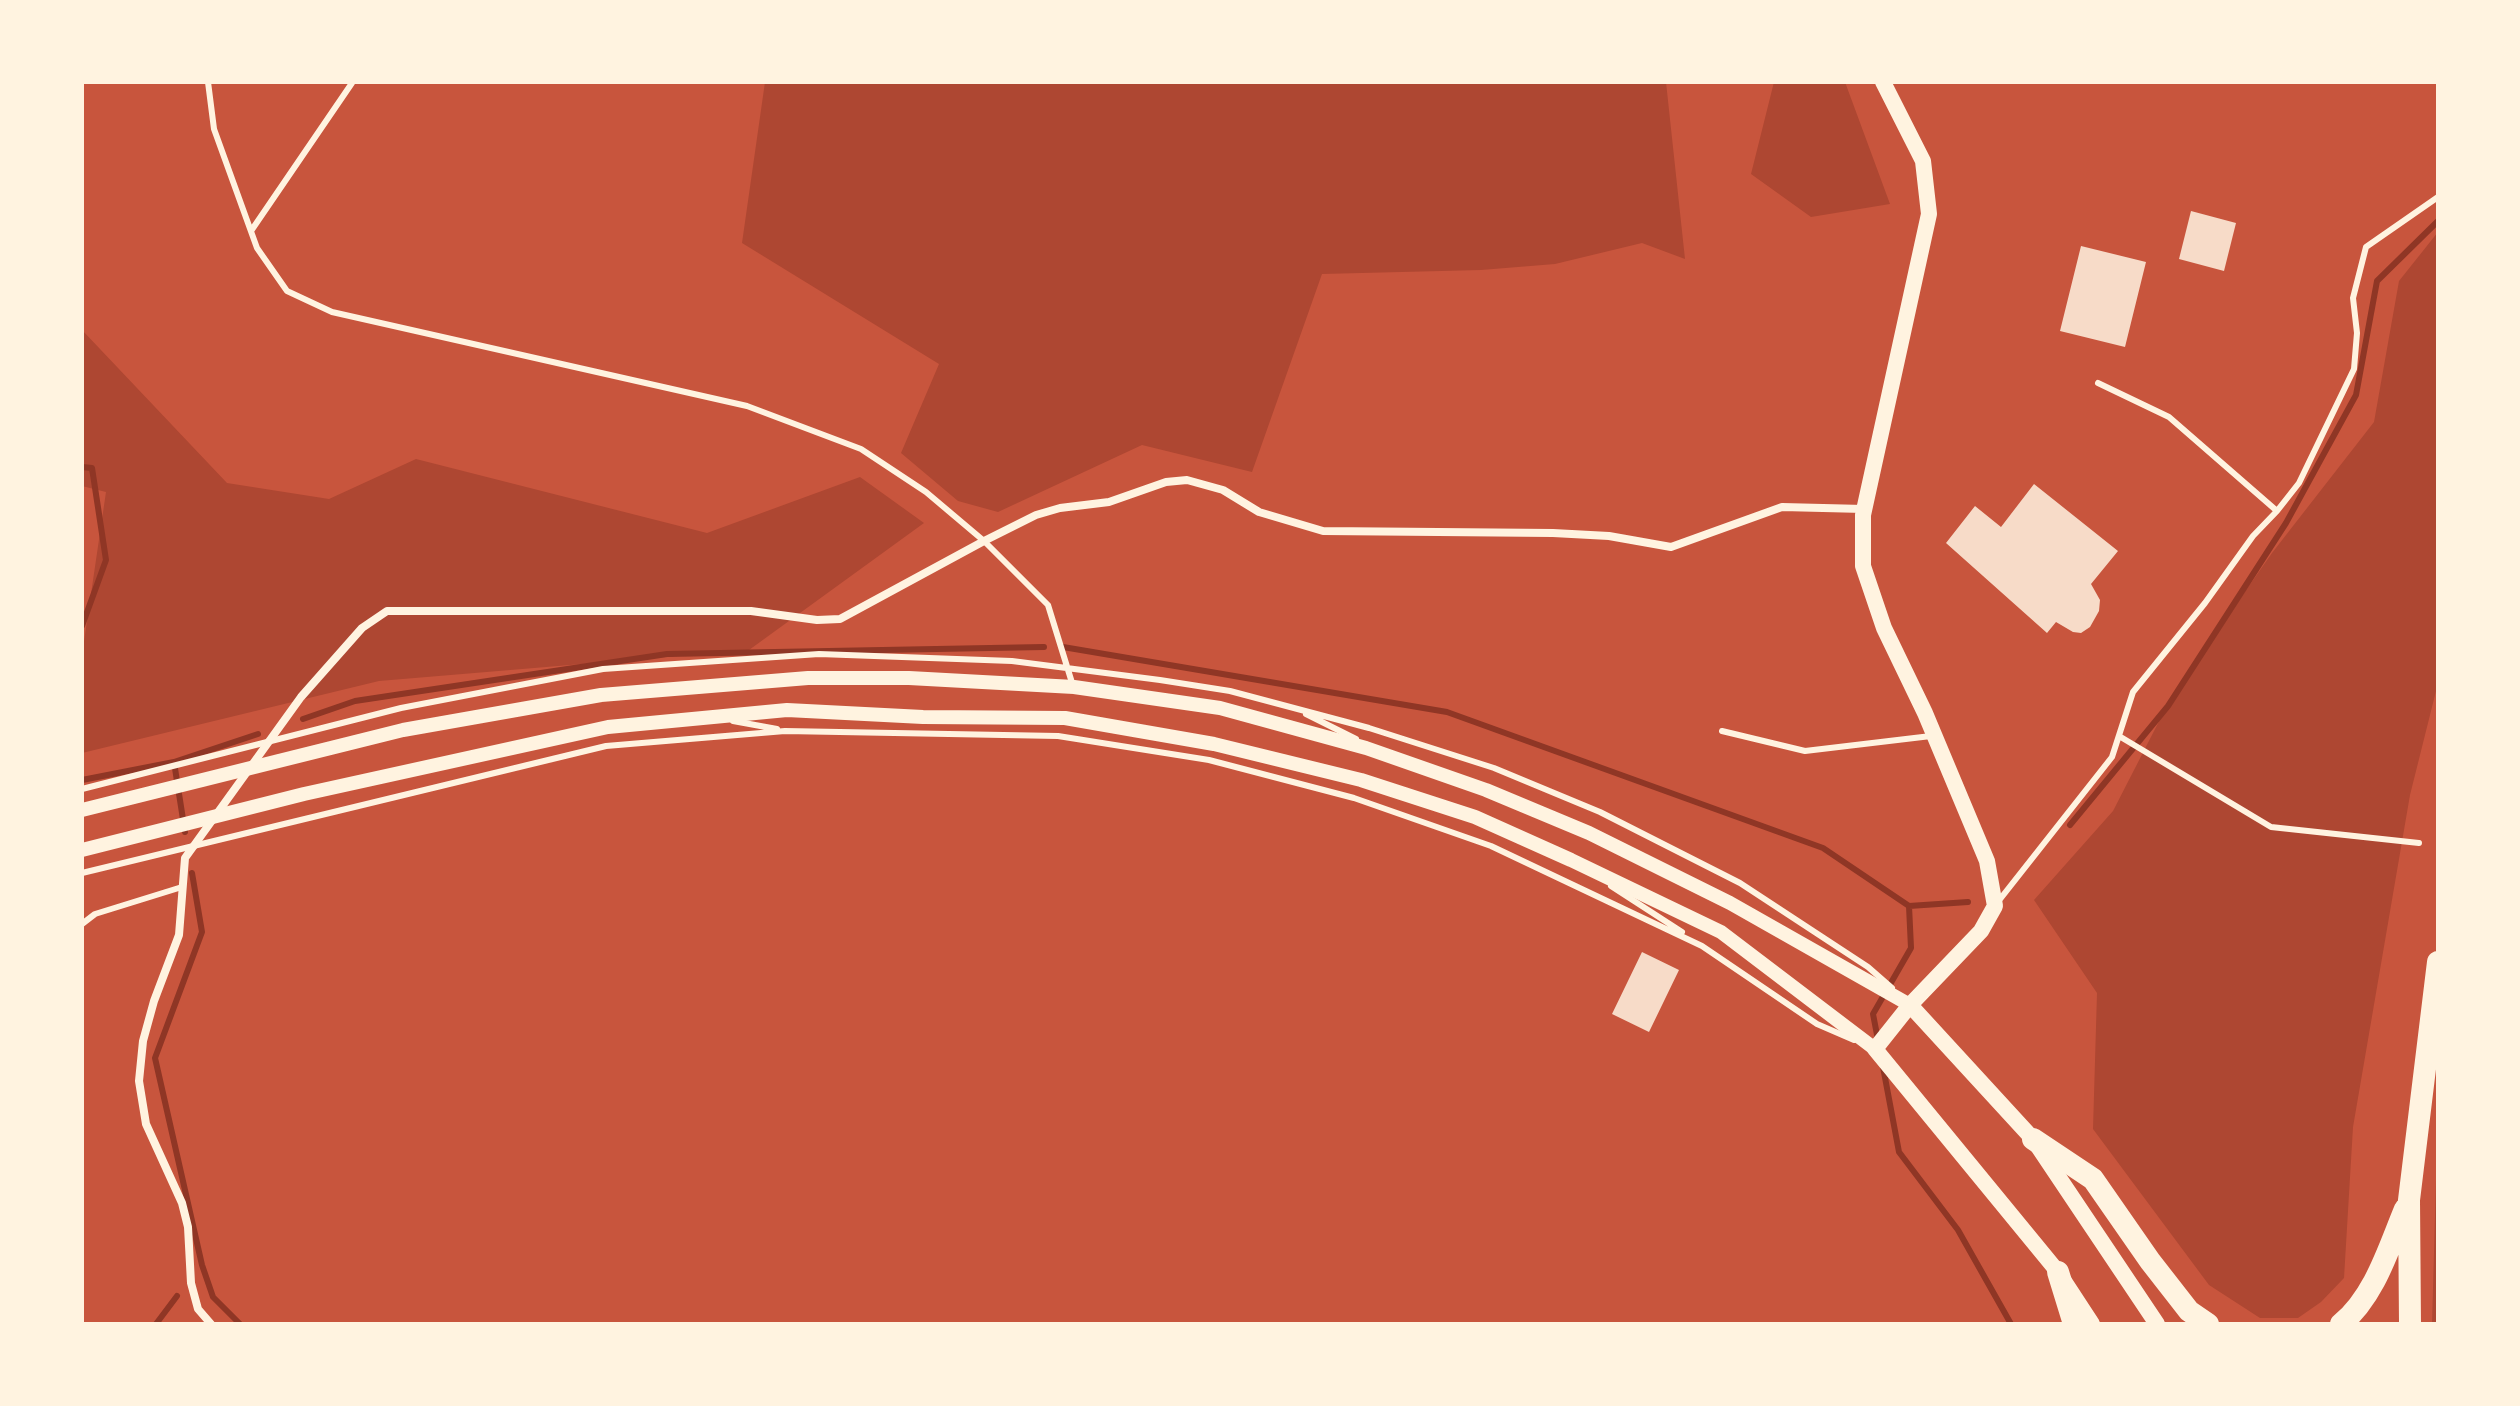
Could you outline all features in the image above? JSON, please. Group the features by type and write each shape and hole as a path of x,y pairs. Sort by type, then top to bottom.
{"highway":[{"path":"2410,1324 2409,1200 2438,962"},
{"path":"2033,1139 2093,1179 2189,1311 2208,1324"},
{"path":"2341,1324 2354,1313 2377,1274 2409,1200"},
{"path":"2058,1272 2074,1324"}],"main road":[{"path":"1883,82 1923,161 1929,214 1863,515 1863,566 1884,628 1934,735 1987,861 1995,906 1981,931 1910,1005 1875,1049 2058,1272 2092,1324"},
{"path":"1910,1005 2033,1139 2157,1324"}],"street":[{"path":"211,1324 198,1309 191,1283 188,1227 182,1203 146,1124 139,1081 146,1028 179,935 185,858 301,697 362,628 387,611 751,611 817,620 840,619 1036,515 1060,508 1109,502 1166,482 1187,480 1223,490 1259,512 1323,531 1553,533 1609,536 1671,547 1782,507 1866,509"},
{"path":"82,810 403,730 601,695 808,678 909,678 1074,687 1220,708 1392,757 1486,790 1589,833 1730,903 1910,1005"},
{"path":"82,850 304,794 608,727 787,710 923,717 1065,718 1214,744 1361,780 1475,817 1721,932 1875,1049"}],"lane":[{"path":"208,82 214,129 257,248 287,291 332,312 747,406 861,449 926,492 984,541 1048,605 1074,687"},
{"path":"251,231 352,83"},
{"path":"1995,906 2112,757 2133,692 2205,603 2253,536 2299,483 2354,369 2357,333 2353,298 2366,247 2438,197"},
{"path":"2098,383 2169,417 2277,511"},
{"path":"82,789 401,708 603,669 819,654 1012,661 1230,691 1369,728 1494,768 1600,812 1740,883 1868,967 1910,1005"},
{"path":"1294,708 1392,757"},
{"path":"713,717 785,731"},
{"path":"1058,736 1065,718"},
{"path":"82,873 606,746 785,731 1058,736 1209,760 1354,798 1491,846 1702,946"},
{"path":"1722,731 1805,751 1934,735"},
{"path":"2119,736 2271,827 2419,843"},
{"path":"1571,860 1817,1024 1875,1049"},
{"path":"82,924 95,914 182,887"}],"shaded area":[{"path":"765,82 1666,82 1685,259 1642,243 1555,264 1481,270 1322,274 1252,472 1142,445 998,512 958,501 901,453 939,364 742,243"},
{"path":"1774,82 1845,82 1890,204 1811,217 1751,174"},
{"path":"2438,232 2438,683 2410,795 2353,1127 2344,1278 2321,1302 2298,1318 2260,1318 2209,1285 2093,1129 2097,993 2034,900 2113,811 2172,696 2272,553 2374,422 2399,281"},
{"path":"82,330 227,483 329,499 416,459 707,533 860,477 924,523 749,650 379,681 82,753 82,655 106,492 82,486"},
{"path":"2438,1131 2438,1324 2432,1324 2437,1145"}],"building":[{"path":"2191,211 2236,223 2224,271 2179,259"},
{"path":"2081,246 2146,262 2125,347 2060,331"},
{"path":"2034,484 2118,551 2091,584 2100,600 2099,611 2090,627 2081,633 2056,622 2047,633 1946,543 1975,506 2001,527"},
{"path":"1642,952 1679,970 1649,1032 1612,1014"}],"waterway":[{"path":"2070,825 2168,706 2286,523 2356,395 2377,281 2438,221"},
{"path":"82,467 92,468 106,560 82,626"},
{"path":"303,719 355,701 667,654 1044,647"},
{"path":"1063,647 1447,712 1823,848 1909,906 1968,902"},
{"path":"82,780 174,762 258,734"},
{"path":"174,762 185,832"},
{"path":"192,873 202,932 155,1058 202,1265 213,1297 240,1324"},
{"path":"1878,1040 1873,1014 1911,948 1909,906"},
{"path":"1883,1067 1899,1152 1958,1230 2011,1324"},
{"path":"156,1324 177,1296"}]}
